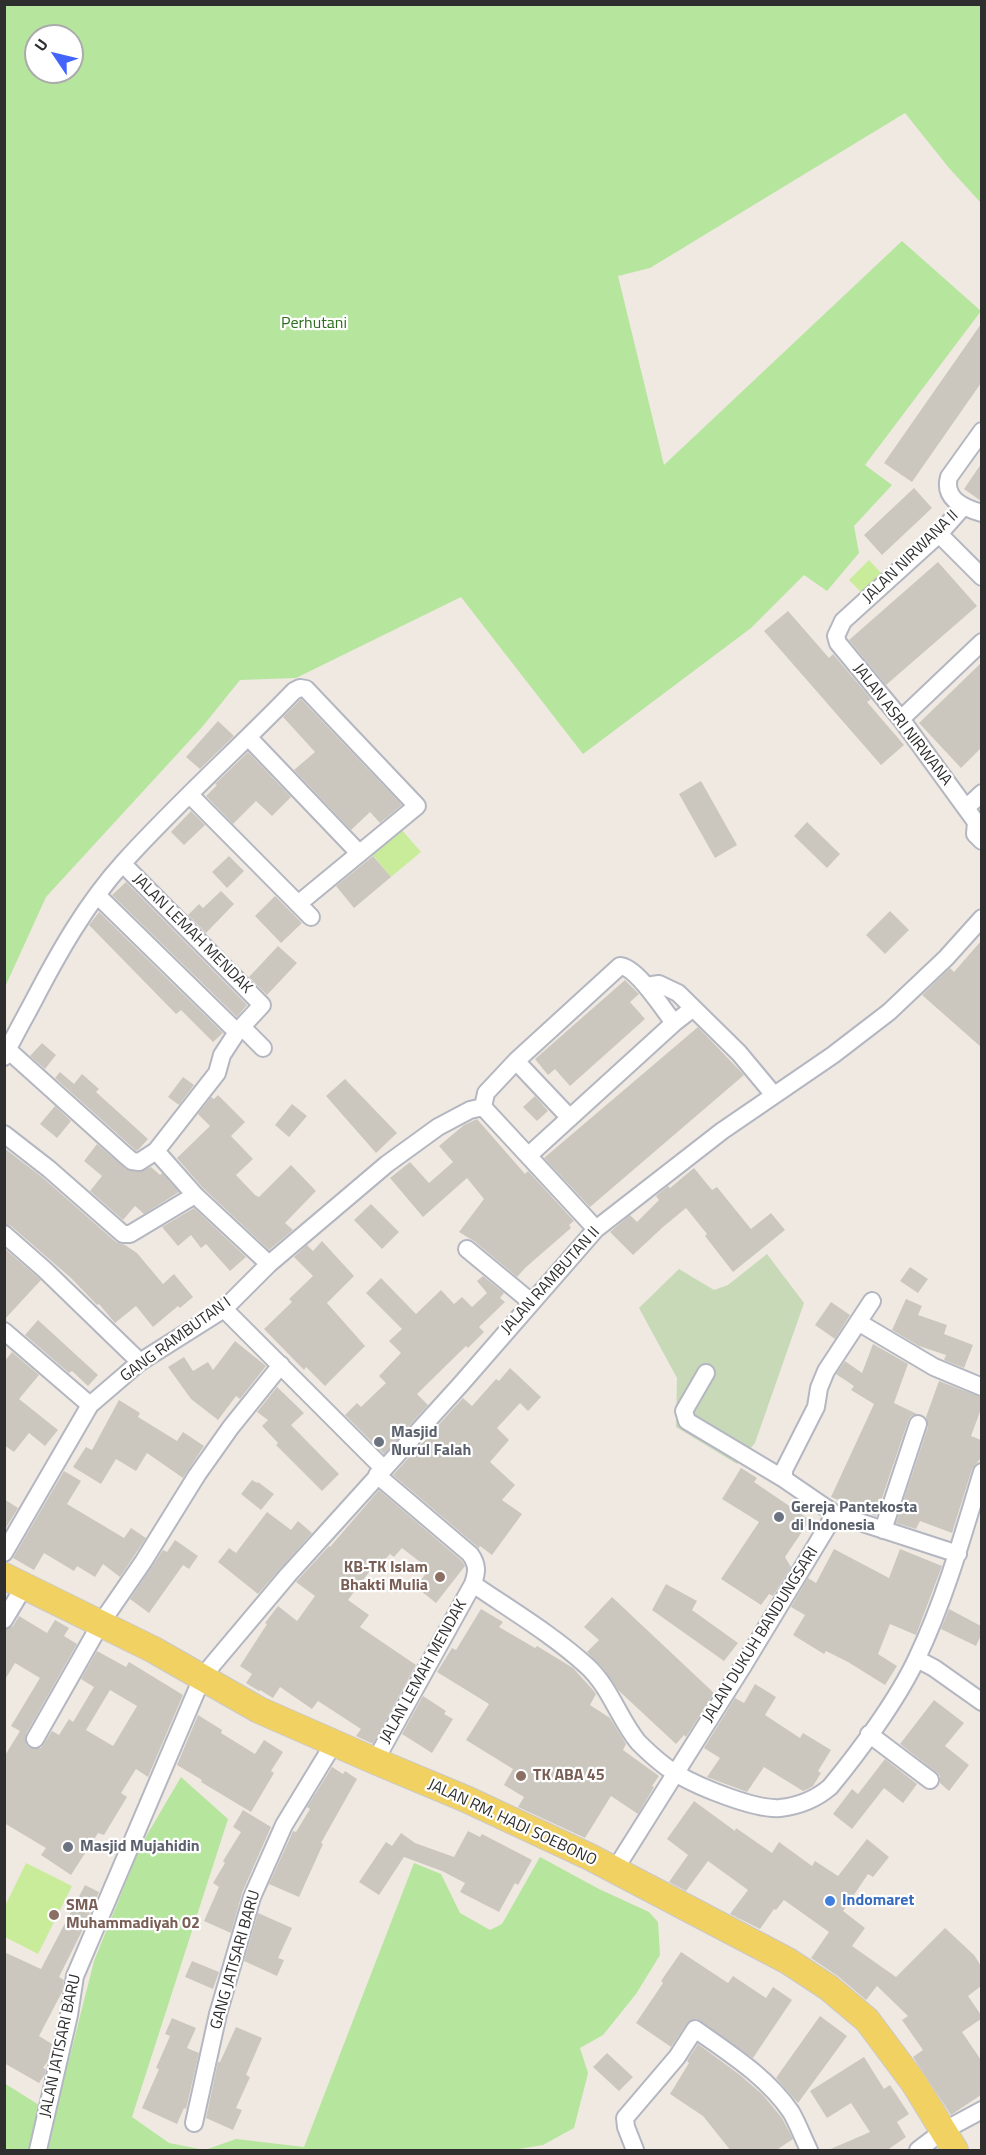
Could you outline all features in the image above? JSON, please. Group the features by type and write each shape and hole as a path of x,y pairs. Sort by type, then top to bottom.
{"main road":[{"name":"JALAN RM. HADI SOEBONO","path":"15,1580 101,1623 260,1710 466,1799 614,1871 788,1961 854,2007 876,2031 914,2083 949,2140"}],"street":[{"name":"JALAN NIRWANA II","path":"843,621 939,534 963,507 951,493 948,482 981,430"},
{"path":"963,507 981,513"},
{"path":"939,534 981,577"},
{"name":"JALAN ASRI NIRWANA","path":"843,621 836,636 838,644 901,719 974,817"},
{"path":"901,719 981,642"},
{"name":"JALAN LEMAH MENDAK","path":"6,1054 62,947 97,896 123,864 190,795 294,691 300,688 306,689 417,806 359,853"},
{"path":"249,738 359,853 298,904"},
{"path":"981,793 974,817 975,834 981,841"},
{"path":"190,795 311,917"},
{"name":"JALAN LEMAH MENDAK","path":"123,864 262,1005 238,1030"},
{"path":"97,896 238,1030 247,1032 263,1048"},
{"name":"JALAN RAMBUTAN II","path":"202,1678 280,1583 461,1384 596,1229 722,1131 833,1055 890,1012 938,966 981,918"},
{"path":"596,1229 530,1155 483,1107 486,1093 516,1061 620,966 626,967 646,986 674,1023"},
{"path":"646,986 659,984 678,993 739,1053 774,1095"},
{"path":"530,1155 692,1009"},
{"path":"6,1054 132,1161 140,1162 156,1151 217,1073 222,1055 238,1030"},
{"path":"516,1061 570,1119"},
{"name":"GANG RAMBUTAN I","path":"4,1553 90,1405 140,1362 224,1309 269,1264 387,1164 438,1127 470,1110 483,1107"},
{"path":"4,1134 49,1169 123,1234 130,1234 195,1195"},
{"path":"156,1151 195,1195 269,1264"},
{"path":"4,1234 45,1270 140,1362"},
{"path":"467,1249 531,1302"},
{"path":"784,1479 787,1461 816,1407 819,1388 826,1371 872,1301"},
{"name":"JALAN LEMAH MENDAK","path":"224,1309 281,1365 380,1472 476,1562 477,1573 473,1584 375,1761"},
{"path":"858,1322 934,1367 981,1386"},
{"path":"4,1331 90,1405"},
{"path":"35,1739 101,1623 224,1437 281,1365"},
{"path":"706,1373 684,1411 687,1421 784,1479 835,1514 958,1554"},
{"path":"883,1530 918,1424"},
{"path":"676,1773 723,1794 772,1808 798,1804 817,1797 830,1787 887,1710 917,1659 958,1554 981,1472"},
{"name":"JALAN DUKUH BANDUNGSARI","path":"614,1871 835,1514"},
{"path":"4,1620 15,1580"},
{"name":"JALAN LEMAH MENDAK","path":"473,1584 588,1667 598,1678 636,1739 646,1750 676,1773"},
{"path":"917,1659 934,1668 981,1702"},
{"name":"JALAN JATISARI BARU","path":"38,2151 69,2015 75,1976 202,1678"},
{"path":"869,1734 930,1780"},
{"name":"GANG JATISARI BARU","path":"194,2123 219,2014 252,1897 284,1825 334,1743"},
{"path":"635,2151 625,2118 677,2056 695,2029 745,2064 767,2084 792,2114 809,2151"},
{"path":"918,2151 949,2140 981,2110"}],"green space":[{"name":"Perhutani","path":"5,4 981,5 981,203 949,168 905,113 650,268 618,276 664,465 902,241 981,311 865,465 892,485 854,526 859,553 827,591 804,575 751,628 583,754 461,597 296,678 240,680 203,726 46,897 5,987"},
{"path":"869,560 882,574 862,593 849,580"},
{"path":"401,829 421,852 391,877 371,853"},
{"path":"767,1254 804,1303 755,1443 737,1464 676,1427 677,1378 639,1308 679,1269 714,1290 728,1285"},
{"path":"181,1777 228,1819 132,2117 169,2143 205,2150 5,2150 4,2083 55,2115 94,1961 141,1845"},
{"path":"540,1857 599,1889 649,1912 658,1922 660,1955 636,1994 603,2035 580,2048 588,2073 574,2128 543,2145 513,2150 205,2150 236,2139 304,2147 414,1863 441,1874 460,1913 490,1930 502,1924"},
{"path":"26,1863 72,1886 38,1954 5,1937 5,1906"}],"building":[{"path":"981,324 981,383 912,482 884,463"},
{"path":"981,464 981,501 964,489"},
{"path":"914,488 932,508 882,555 864,535"},
{"path":"938,562 977,606 886,685 849,640"},
{"path":"788,611 829,658 833,654 871,699 867,702 904,745 881,765 764,631"},
{"path":"981,663 981,748 961,768 919,723"},
{"path":"301,699 402,805 380,823 370,812 351,830 294,770 315,752 283,717"},
{"path":"218,721 234,736 200,769 186,757"},
{"path":"248,752 291,797 272,816 256,801 233,824 206,796"},
{"path":"701,781 737,845 715,858 679,794"},
{"path":"191,811 205,825 184,845 171,832"},
{"path":"807,822 840,854 827,868 794,836"},
{"path":"229,856 244,871 227,888 212,872"},
{"path":"373,856 391,877 354,908 336,886"},
{"path":"126,882 247,1005 237,1017 112,895"},
{"path":"221,891 234,904 206,933 188,915 199,904 203,908"},
{"path":"275,896 302,923 281,943 255,916"},
{"path":"890,911 909,930 885,954 866,935"},
{"path":"99,912 223,1033 213,1042 181,1010 176,1014 89,925"},
{"path":"981,941 981,1047 922,995 950,968 954,972"},
{"path":"278,946 297,963 267,995 249,977"},
{"path":"625,980 639,994 630,1002 645,1019 570,1086 555,1069 548,1075 535,1059"},
{"path":"698,1027 744,1075 590,1207 544,1158"},
{"path":"42,1043 56,1055 45,1069 30,1056"},
{"path":"60,1072 74,1084 82,1074 99,1089 96,1092 148,1139 136,1151 55,1078"},
{"path":"183,1077 194,1085 179,1105 168,1097"},
{"path":"345,1079 397,1133 376,1153 326,1096"},
{"path":"218,1095 245,1122 231,1136 253,1159 236,1175 255,1195 259,1197 291,1165 316,1191 285,1223 293,1230 269,1250 203,1188 177,1158 210,1126 198,1114 211,1097 214,1099"},
{"path":"535,1096 548,1111 537,1121 523,1107"},
{"path":"292,1104 307,1116 289,1137 275,1125"},
{"path":"55,1106 71,1121 57,1138 40,1124"},
{"path":"477,1119 525,1174 528,1171 574,1221 569,1225 571,1228 517,1277 474,1241 459,1232 484,1199 467,1178 423,1217 390,1178 410,1162 429,1183 453,1162 439,1146 464,1125"},
{"path":"97,1144 126,1169 138,1172 151,1167 160,1175 162,1173 179,1192 144,1214 135,1206 123,1220 90,1191 102,1176 84,1161"},
{"path":"4,1148 42,1177 116,1242 137,1253 163,1284 174,1274 193,1297 153,1327 136,1306 115,1323 99,1304 97,1305 71,1278 11,1226 4,1224"},
{"path":"694,1168 712,1190 717,1187 751,1229 771,1213 785,1230 733,1272 686,1208 633,1255 610,1232 630,1215 637,1222 659,1200 656,1196 668,1186 670,1188"},
{"path":"371,1204 399,1232 382,1249 354,1220"},
{"path":"194,1208 246,1257 230,1271 206,1244 201,1248 191,1235 178,1246 162,1227"},
{"path":"322,1241 354,1276 327,1303 365,1346 325,1386 306,1367 304,1370 264,1329 292,1302 289,1299 313,1276 294,1257 307,1245 313,1251"},
{"path":"4,1248 41,1280 4,1320"},
{"path":"910,1267 928,1279 918,1293 900,1281"},
{"path":"483,1276 504,1293 500,1298 505,1302 479,1327 484,1332 468,1348 466,1346 417,1394 428,1405 384,1454 345,1415 357,1403 361,1407 386,1383 379,1376 401,1353 389,1341 402,1329 366,1293 381,1278 416,1314 441,1290 454,1304 462,1297 472,1307 487,1293 477,1281"},
{"path":"906,1299 922,1306 918,1315 947,1325 944,1334 973,1345 964,1368 944,1360 946,1355 919,1346 892,1330"},
{"path":"831,1302 850,1315 835,1339 815,1325"},
{"path":"38,1320 98,1375 88,1386 72,1371 69,1373 25,1335"},
{"path":"235,1341 266,1366 240,1399 236,1396 218,1420 191,1399 168,1367 184,1357 193,1371 208,1362 213,1370"},
{"path":"873,1344 908,1364 894,1403 917,1414 911,1416 908,1421 876,1516 831,1497 874,1404 851,1390 854,1386 836,1374 845,1361 862,1373"},
{"path":"12,1352 39,1375 19,1399 58,1430 45,1446 29,1433 14,1452 4,1445 4,1362"},
{"path":"510,1368 541,1397 528,1411 520,1403 497,1428 509,1440 490,1462 515,1485 502,1500 522,1514 492,1555 480,1546 479,1548 393,1475 463,1398 472,1406 496,1379 499,1381"},
{"path":"939,1381 981,1397 981,1409 971,1436 981,1440 981,1458 972,1469 952,1533 920,1521 916,1529 896,1523 928,1427 926,1417"},
{"path":"277,1387 304,1413 291,1425 339,1474 322,1491 276,1445 278,1443 262,1426 268,1420 257,1412"},
{"path":"119,1400 140,1413 138,1417 177,1441 183,1432 204,1446 183,1478 147,1453 136,1471 116,1459 101,1484 73,1467 86,1447 92,1450"},
{"path":"741,1468 757,1478 754,1482 810,1520 785,1557 791,1567 773,1596 769,1594 761,1605 721,1579 759,1522 722,1499"},
{"path":"64,1471 81,1481 67,1504 124,1538 131,1528 146,1538 120,1577 103,1564 95,1577 77,1566 74,1571 44,1553 34,1570 13,1558"},
{"path":"252,1480 274,1494 261,1510 241,1494"},
{"path":"379,1490 465,1566 436,1603 416,1587 429,1569 402,1548 394,1557 390,1554 379,1566 376,1563 348,1600 369,1615 360,1627 416,1665 373,1744 356,1736 361,1729 318,1701 312,1709 280,1687 273,1698 259,1691 246,1683 252,1674 240,1666 267,1624 265,1623 278,1606 297,1621 315,1596 296,1582"},
{"path":"4,1499 18,1508 4,1531"},
{"path":"267,1512 291,1530 298,1521 312,1533 258,1594 218,1562 229,1548 236,1553"},
{"path":"175,1540 198,1556 189,1569 183,1565 149,1613 130,1599 163,1550 167,1552"},
{"path":"834,1549 889,1578 900,1549 942,1566 916,1635 890,1624 878,1654 897,1666 885,1685 848,1662 826,1651 824,1654 793,1635 805,1615 791,1607 808,1578 816,1583"},
{"path":"666,1584 697,1601 692,1610 738,1643 724,1661 652,1610"},
{"path":"612,1597 714,1693 686,1737 684,1735 676,1744 618,1690 603,1668 587,1652 599,1640 584,1627"},
{"path":"481,1609 503,1622 499,1627 573,1668 596,1694 590,1705 610,1718 626,1744 623,1750 659,1776 638,1814 611,1796 585,1838 518,1807 524,1797 504,1785 513,1769 466,1740 489,1704 437,1672 452,1648 456,1650"},
{"path":"949,1609 981,1626 981,1635 976,1646 941,1629"},
{"path":"19,1616 47,1633 55,1620 69,1628 64,1636 77,1644 26,1734 26,1744 30,1748 41,1748 52,1731 59,1735 69,1719 73,1722 94,1687 81,1679 97,1651 126,1667 129,1662 183,1695 148,1777 136,1769 121,1793 127,1797 104,1835 98,1833 71,1875 41,1855 46,1848 4,1823 4,1757 20,1731 11,1726 40,1678 15,1663 4,1681 4,1630 13,1626","holes":["110,1690 137,1706 113,1746 86,1730"]},
{"path":"755,1684 776,1697 765,1715 800,1738 803,1733 831,1750 818,1771 821,1773 813,1786 808,1789 803,1791 764,1767 747,1792 707,1777 720,1758 704,1748 735,1698 744,1703"},
{"path":"423,1696 446,1711 444,1714 453,1719 432,1753 402,1734"},
{"path":"934,1700 964,1723 945,1746 969,1765 949,1791 940,1783 940,1776 936,1772 900,1744"},
{"path":"198,1715 222,1730 221,1733 255,1754 264,1740 283,1752 271,1771 274,1773 251,1812 177,1765"},
{"path":"885,1759 917,1784 903,1803 884,1788 852,1829 833,1814 852,1789 858,1794"},
{"path":"332,1767 343,1774 345,1771 357,1779 321,1843 323,1844 299,1897 269,1884 293,1831 296,1832 310,1809 307,1807"},
{"path":"694,1801 735,1831 736,1828 772,1853 779,1842 812,1866 815,1861 838,1876 867,1839 889,1857 873,1877 868,1874 843,1911 865,1928 852,1946 896,1977 945,1928 974,1955 981,1966 981,1986 968,1996 981,2015 981,2019 962,2032 981,2060 981,2095 951,2115 913,2057 923,2050 902,2020 908,2016 877,1986 866,2000 839,1977 811,1958 829,1932 784,1900 776,1910 774,1909 760,1929 730,1914 748,1890 708,1861 686,1891 669,1882 688,1855 667,1839"},
{"path":"243,1810 271,1827 242,1893 231,1933 204,1921 219,1887 213,1883 225,1863 223,1861 241,1832 233,1827"},
{"path":"468,1831 480,1837 482,1834 532,1860 518,1885 515,1883 499,1912 460,1892 465,1883 442,1871 404,1857 379,1895 359,1882 386,1842 392,1846 401,1833 415,1843 454,1857"},
{"path":"85,1885 99,1892 59,1977 64,1980 62,1992 39,2036 52,2044 48,2061 43,2068 46,2069 45,2074 39,2083 4,2063 4,1952 41,1969"},
{"path":"258,1913 292,1928 278,1958 284,1960 277,1976 244,1961"},
{"path":"681,1952 728,1983 733,1976 766,1998 773,1987 792,2000 753,2058 696,2019 687,2023 671,2047 636,2023"},
{"path":"192,1961 219,1972 213,1989 185,1977"},
{"path":"820,2016 847,2036 798,2103 776,2078"},
{"path":"172,2018 196,2028 187,2048 199,2053 186,2109 184,2108 177,2124 142,2108 170,2036 165,2034"},
{"path":"236,2027 262,2038 246,2075 250,2077 236,2108 242,2110 233,2130 206,2118 218,2062"},
{"path":"698,2044 763,2095 782,2118 793,2139 775,2151 731,2151 703,2116 670,2094"},
{"path":"607,2053 633,2077 619,2091 593,2067"},
{"path":"864,2057 884,2089 890,2085 909,2114 897,2122 906,2137 886,2151 826,2151 870,2132 851,2103 827,2118 810,2091"}],"place":[{"name":"Masjid Nurul Falah","path":"379,1442"},
{"name":"Gereja Pantekosta di Indonesia","path":"779,1517"},
{"name":"KB-TK Islam Bhakti Mulia","path":"440,1577"},
{"name":"TK ABA 45","path":"521,1776"},
{"name":"Masjid Mujahidin","path":"68,1847"},
{"name":"Indomaret","path":"830,1901"},
{"name":"SMA Muhammadiyah 02","path":"54,1915"}]}
